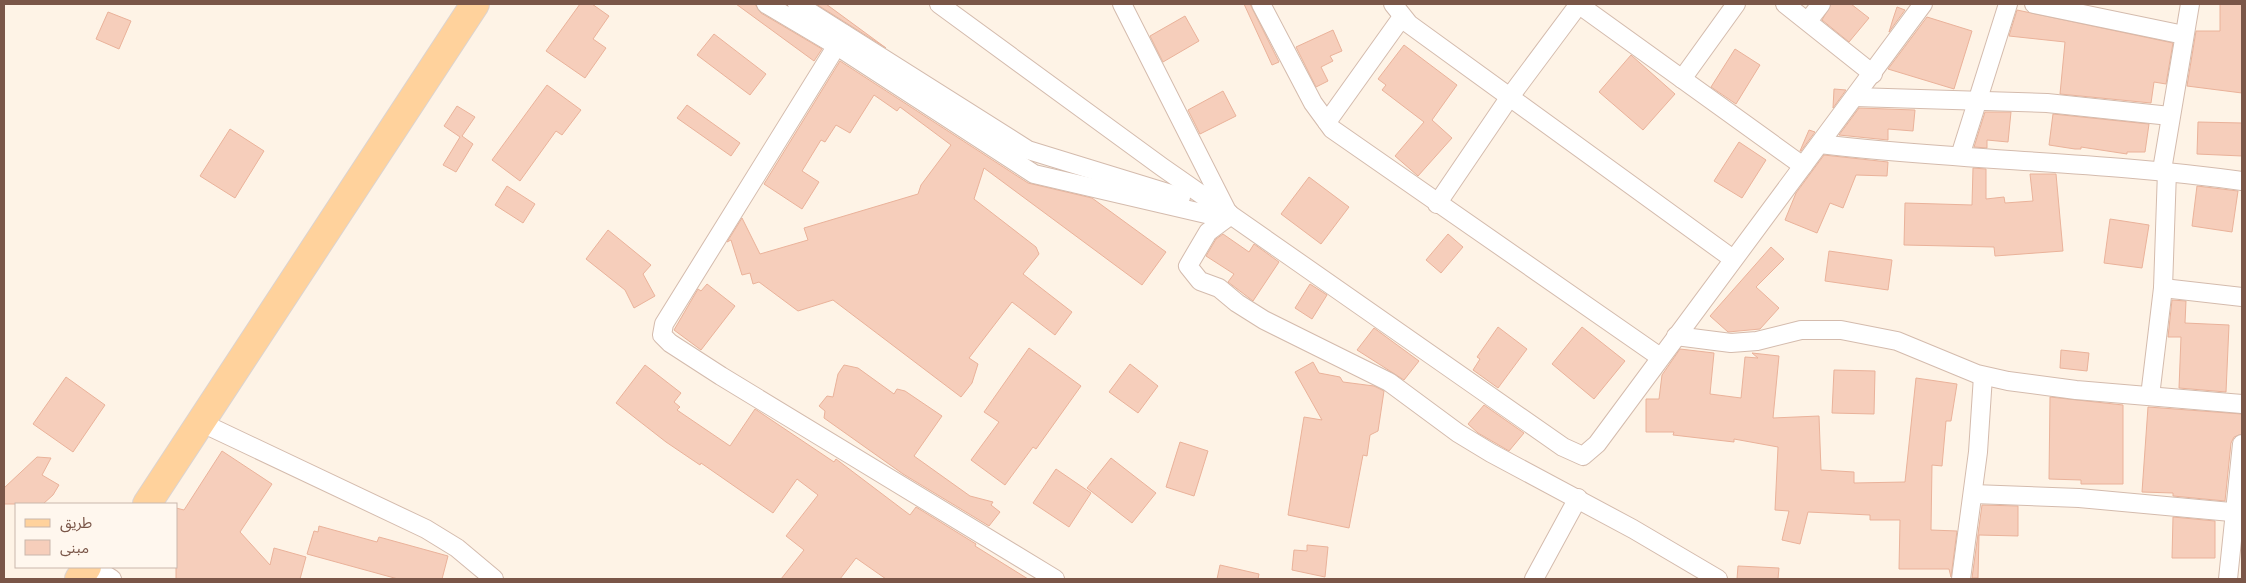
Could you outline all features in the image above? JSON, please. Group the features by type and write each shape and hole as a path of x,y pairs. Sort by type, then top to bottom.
{"main road":[{"path":"129,503 302,234 455,4"},
{"path":"148,503 475,4"}],"street":[{"path":"766,4 840,40 1023,157 1034,174 1206,214 1227,212"},
{"path":"797,4 840,40"},
{"path":"939,4 1227,212 1563,447 1583,456 1592,450 1923,4"},
{"path":"1122,4 1227,212 1227,218 1208,232 1188,266 1200,281 1220,288 1237,303 1264,320 1389,382 1474,443 1578,498 1718,579"},
{"path":"1261,4 1313,103 1327,122 1342,137 1660,358"},
{"path":"1436,204 1509,98 1578,4 1803,166"},
{"path":"1682,79 1736,4"},
{"path":"1785,4 1872,74"},
{"path":"1808,22 1821,4"},
{"path":"1960,156 2008,4"},
{"path":"2034,4 2184,35"},
{"path":"2150,396 2163,288 2164,170 2170,116 2190,4"},
{"path":"1327,122 1397,10 1509,98 1733,259"},
{"path":"840,40 664,324 662,335 670,343 721,376 1056,579"},
{"path":"1855,97 2047,103 2170,116"},
{"path":"1820,144 1876,151 2164,170 2242,181"},
{"path":"2163,288 2242,297"},
{"path":"1676,336 1713,342 1745,343 1801,330 1841,330 1896,341 1983,376 2076,390 2242,404"},
{"path":"1961,579 1973,494 1983,376"},
{"path":"200,422 426,529 457,548 494,579"},
{"path":"2228,579 2239,513 2242,444"},
{"path":"1973,494 2079,498 2239,513"},
{"path":"1534,579 1578,498"}],"building":[{"path":"580,4 592,4 609,16 593,39 606,48 585,78 546,51"},
{"path":"736,4 755,4 761,13 822,49 814,61"},
{"path":"816,4 826,4 886,48"},
{"path":"1244,4 1250,4 1279,62 1272,65"},
{"path":"1831,4 1851,4 1869,18 1849,42 1822,20"},
{"path":"2220,4 2242,4 2242,93 2187,86 2196,31 2220,31"},
{"path":"1897,7 1905,10 1889,32 1893,19"},
{"path":"2017,10 2173,43 2166,84 2154,82 2151,103 2060,94 2065,42 2009,36"},
{"path":"108,12 131,21 119,49 96,39"},
{"path":"1185,16 1199,41 1163,62 1150,36"},
{"path":"1927,17 1972,31 1954,89 1888,69"},
{"path":"1333,30 1342,51 1330,56 1333,61 1321,67 1328,81 1316,87 1296,47"},
{"path":"714,34 766,74 750,95 697,55"},
{"path":"1404,45 1457,85 1432,120 1452,138 1418,176 1395,156 1424,122 1382,90 1386,85 1378,79"},
{"path":"1735,49 1760,65 1736,104 1711,87"},
{"path":"1631,55 1675,94 1643,130 1599,92"},
{"path":"840,61 1028,183 1092,198 1166,252 1142,285 984,168 974,199 1036,247 1039,254 1023,274 1072,312 1055,335 1012,302 969,358 978,364 972,383 961,397 833,300 798,311 759,282 753,284 750,273 742,275 731,240 727,242 742,218 760,254 808,240 804,228 918,194 921,185 951,145 900,107 897,111 874,95 850,133 836,125 825,142 821,140 802,171 819,182 802,209 764,184"},
{"path":"547,85 581,110 562,135 556,131 520,181 492,160"},
{"path":"1834,89 1846,90 1833,108"},
{"path":"1223,91 1236,116 1200,134 1188,110"},
{"path":"687,105 740,143 731,156 677,118"},
{"path":"457,106 475,117 462,136 473,144 456,172 443,165 460,137 444,126"},
{"path":"1859,108 1915,110 1913,131 1888,129 1888,140 1839,135"},
{"path":"1985,112 2011,112 2008,142 1987,140 1987,148 1974,147"},
{"path":"2053,114 2149,124 2145,152 2127,152 2127,154 2081,147 2081,149 2075,149 2049,145"},
{"path":"2198,122 2242,123 2242,156 2197,154"},
{"path":"230,129 264,151 235,198 200,176"},
{"path":"1809,130 1815,132 1800,151"},
{"path":"1739,142 1766,160 1742,198 1714,181"},
{"path":"1824,155 1888,162 1887,176 1856,175 1843,208 1830,203 1817,233 1785,220 1796,193"},
{"path":"1973,168 1986,169 1986,199 2004,197 2005,203 2033,201 2030,174 2056,174 2063,251 1995,256 1994,247 1904,245 1905,203 1972,205"},
{"path":"1309,177 1349,207 1321,244 1281,214"},
{"path":"507,186 535,204 523,223 495,205"},
{"path":"2197,186 2238,191 2232,232 2192,226"},
{"path":"2110,219 2149,225 2142,268 2104,263"},
{"path":"608,230 651,265 643,274 655,296 634,308 625,290 586,259"},
{"path":"1223,234 1249,252 1254,244 1279,262 1253,301 1228,282 1234,274 1206,256 1216,239"},
{"path":"1448,234 1463,247 1441,273 1426,260"},
{"path":"1771,247 1784,259 1756,287 1779,308 1760,329 1728,332 1710,316"},
{"path":"1829,251 1892,260 1888,290 1825,281"},
{"path":"707,284 735,306 701,350 674,330 698,289 701,291"},
{"path":"1310,284 1327,295 1312,319 1295,308"},
{"path":"2172,300 2186,301 2185,323 2229,325 2226,392 2179,388 2181,337 2168,337"},
{"path":"1498,327 1527,349 1498,388 1473,370 1480,359 1477,357"},
{"path":"1582,327 1625,361 1594,399 1552,364"},
{"path":"1374,328 1419,361 1404,380 1357,350"},
{"path":"1029,348 1081,386 1036,449 1033,447 1005,485 971,460 999,422 984,412"},
{"path":"1680,349 1714,353 1710,394 1741,398 1745,357 1758,358 1752,353 1779,356 1773,418 1819,416 1821,470 1854,472 1854,483 1905,482 1916,378 1957,384 1951,421 1946,421 1942,466 1932,465 1931,530 1957,531 1951,577 1949,569 1899,569 1900,520 1870,520 1870,515 1808,512 1800,544 1782,540 1789,511 1775,510 1778,447 1734,439 1734,442 1673,435 1674,432 1646,432 1646,399 1659,399 1662,375"},
{"path":"2061,350 2089,353 2087,371 2060,368"},
{"path":"1313,362 1319,373 1340,377 1343,382 1374,386 1384,391 1378,431 1370,435 1367,456 1363,455 1349,528 1288,515 1304,417 1322,420 1295,372"},
{"path":"1130,364 1158,386 1138,413 1109,392"},
{"path":"645,365 681,393 674,402 680,407 677,410 730,446 755,409 834,462 836,459 910,515 916,507 1028,579 886,579 856,558 840,579 781,579 804,550 786,536 818,495 797,479 773,513 701,463 700,465 666,442 616,403"},
{"path":"844,365 858,368 894,394 897,389 905,391 942,416 914,456 970,496 993,502 991,505 1000,512 989,526 903,474 824,418 825,411 819,406 827,396 833,397 838,374"},
{"path":"1834,370 1875,371 1874,414 1832,413"},
{"path":"66,377 105,405 73,452 33,424"},
{"path":"2050,397 2123,405 2123,484 2081,484 2081,480 2049,479"},
{"path":"1484,405 1524,433 1509,451 1478,433 1468,424"},
{"path":"2148,407 2242,414 2242,434 2234,437 2231,443 2225,501 2173,496 2173,493 2142,492"},
{"path":"1180,442 1208,451 1194,496 1166,487"},
{"path":"222,451 272,484 240,532 270,565 274,548 306,557 300,579 176,579 176,568 178,568 178,508 184,510"},
{"path":"37,457 51,458 42,475 59,485 53,495 44,503 4,504 4,488"},
{"path":"1111,458 1156,493 1132,523 1087,488"},
{"path":"1056,469 1091,493 1069,527 1033,503"},
{"path":"1982,505 2018,506 2018,536 1979,535 1978,578 1972,578"},
{"path":"2173,517 2215,521 2215,558 2172,558"},
{"path":"319,526 377,542 379,537 448,556 442,579 398,579 307,554 314,531 318,532"},
{"path":"1307,545 1328,547 1325,577 1292,570 1294,550 1307,551"},
{"path":"1220,565 1259,574 1258,579 1217,579"},
{"path":"1738,566 1779,568 1778,579 1737,579"}]}
